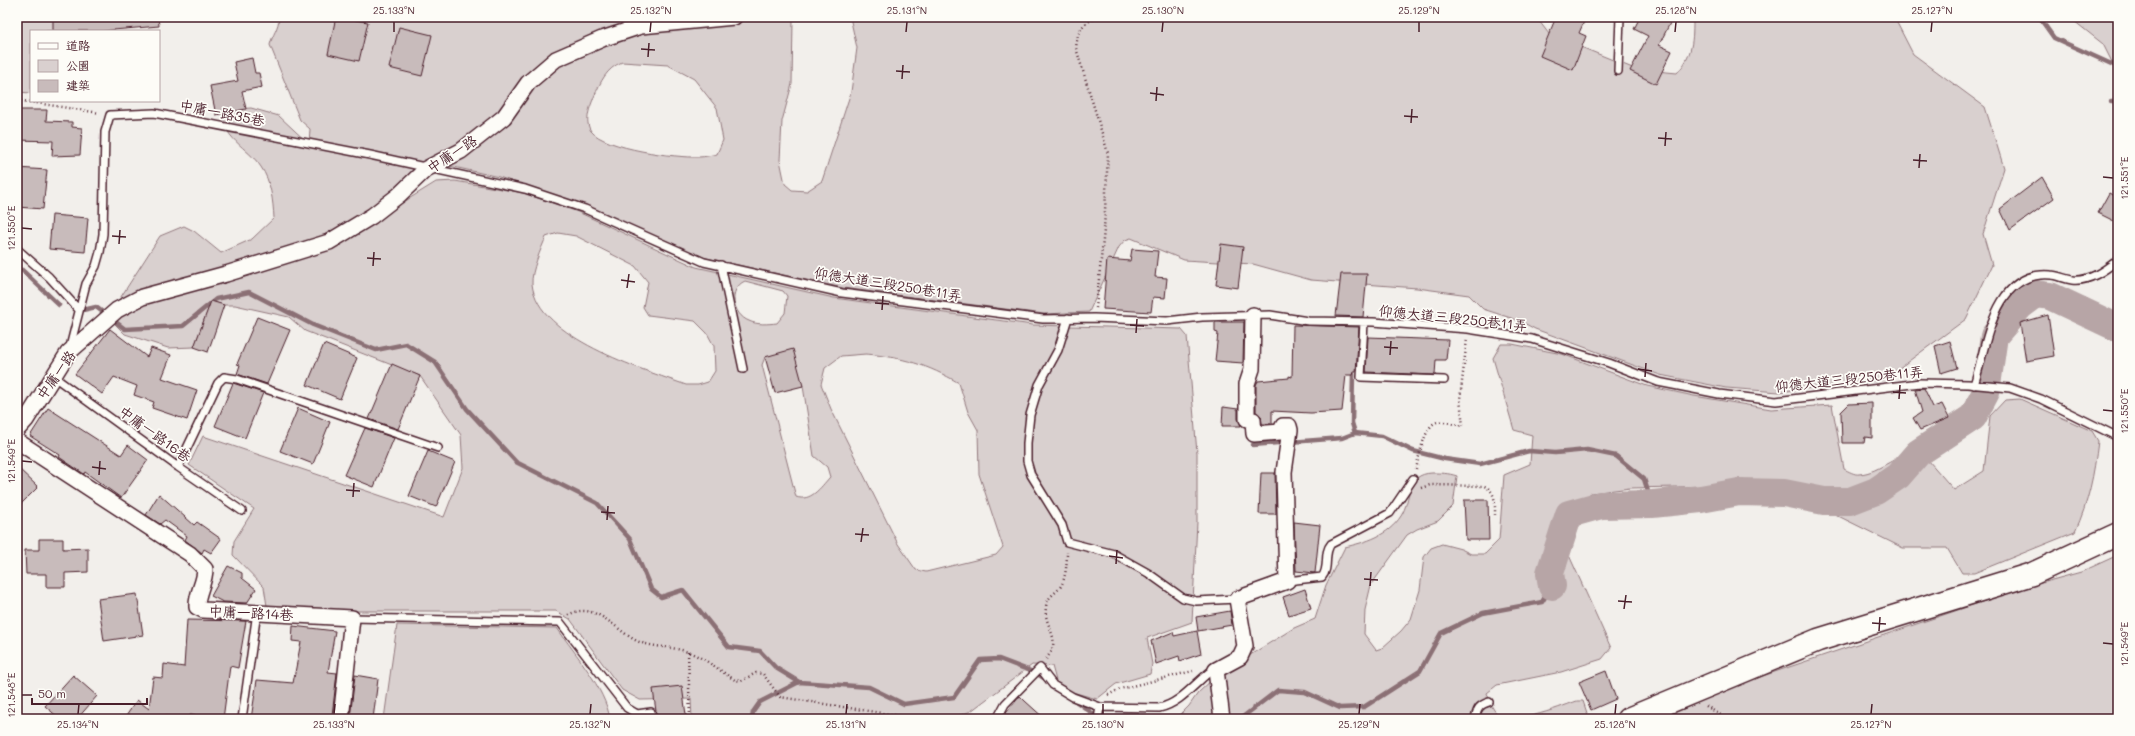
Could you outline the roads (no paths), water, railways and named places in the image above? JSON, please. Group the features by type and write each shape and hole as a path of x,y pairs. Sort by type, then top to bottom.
{"main road":[{"path":"1628,719 1818,640 2032,574 2118,534"}],"street":[{"name":"中庸一路","path":"17,430 26,420 68,353 117,310 142,297 226,274 329,242 372,216 399,195 426,169 461,151 504,117 528,83 556,60 602,40 641,26 734,17"},
{"path":"1222,719 1216,670 1240,657 1245,646 1237,599 1287,581 1284,472 1290,430 1289,426 1283,426 1280,432 1254,434 1253,420 1247,419 1247,384 1252,369 1253,315"},
{"name":"中庸一路14巷","path":"17,441 37,456 190,554 205,569 205,578 196,601 197,607 202,610 352,618"},
{"path":"341,719 352,618"}],"lane":[{"path":"1618,71 1620,17"},
{"name":"中庸一路35巷","path":"79,310 86,284 96,266 103,234 105,132 110,115 154,113 370,155 426,169"},
{"name":"仰德大道三段250巷11弄","path":"426,169 525,189 578,206 704,262 842,293 1043,319 1094,318 1168,321 1253,315 1308,320 1468,329 1532,339 1609,363 1658,382 1719,394 1776,401 1920,383 1978,385 2010,388 2041,399 2118,437"},
{"path":"17,249 49,277 79,310 68,353"},
{"path":"1978,385 1996,309 2014,286 2031,277 2043,274 2070,280 2083,280 2106,269 2118,260"},
{"path":"721,265 743,369"},
{"path":"1068,318 1058,350 1039,385 1030,415 1027,443 1027,461 1031,475 1062,526 1067,542 1114,554 1148,573 1183,598 1196,601 1237,599"},
{"name":"仰德大道三段250巷11弄","path":"1364,322 1361,377 1444,380"},
{"name":"中庸一路16巷","path":"54,377 178,467 242,511"},
{"path":"178,467 218,383 224,377 237,379 438,448"},
{"path":"1287,581 1322,577 1326,570 1328,547 1390,513 1413,479"},
{"path":"242,719 257,612"},
{"path":"352,618 560,622 627,708 637,714 651,712"},
{"path":"997,719 1005,704 1040,668 1053,685 1099,713 1167,706 1180,700 1199,679 1213,669 1240,657"},
{"path":"1475,719 1478,708 1482,704 1489,702"}],"waterway":[{"path":"2039,17 2054,38 2118,67"},
{"path":"2111,102 2118,102"},
{"path":"22,270 59,305"},
{"path":"83,310 96,307 125,329 183,326 216,299 249,292 313,325 376,350 406,344 435,362 467,409 516,462 597,503 630,539 651,589 661,597 683,590 729,647 760,651 776,668 799,682"},
{"path":"1552,586 1550,573 1569,514 1601,505 1652,504 1701,499 1739,492 1784,493 1824,501 1850,501 1876,491 1898,476 1918,453 1973,417 1986,392 1994,336 2020,306 2036,294 2050,296 2118,328"},
{"path":"1353,374 1352,423 1355,433"},
{"path":"1253,445 1342,438 1355,433 1382,436 1413,451 1445,459 1480,464 1529,451 1555,453 1587,450 1616,456 1644,479 1652,504"},
{"path":"1240,719 1278,690 1305,692 1340,708 1364,707 1420,671 1441,633 1483,613 1542,602 1552,586"},
{"path":"752,719 753,712 760,702 799,682 869,687 904,704 954,697 980,660 999,659 1036,673 1047,680"},
{"path":"1074,700 1099,718"}]}
